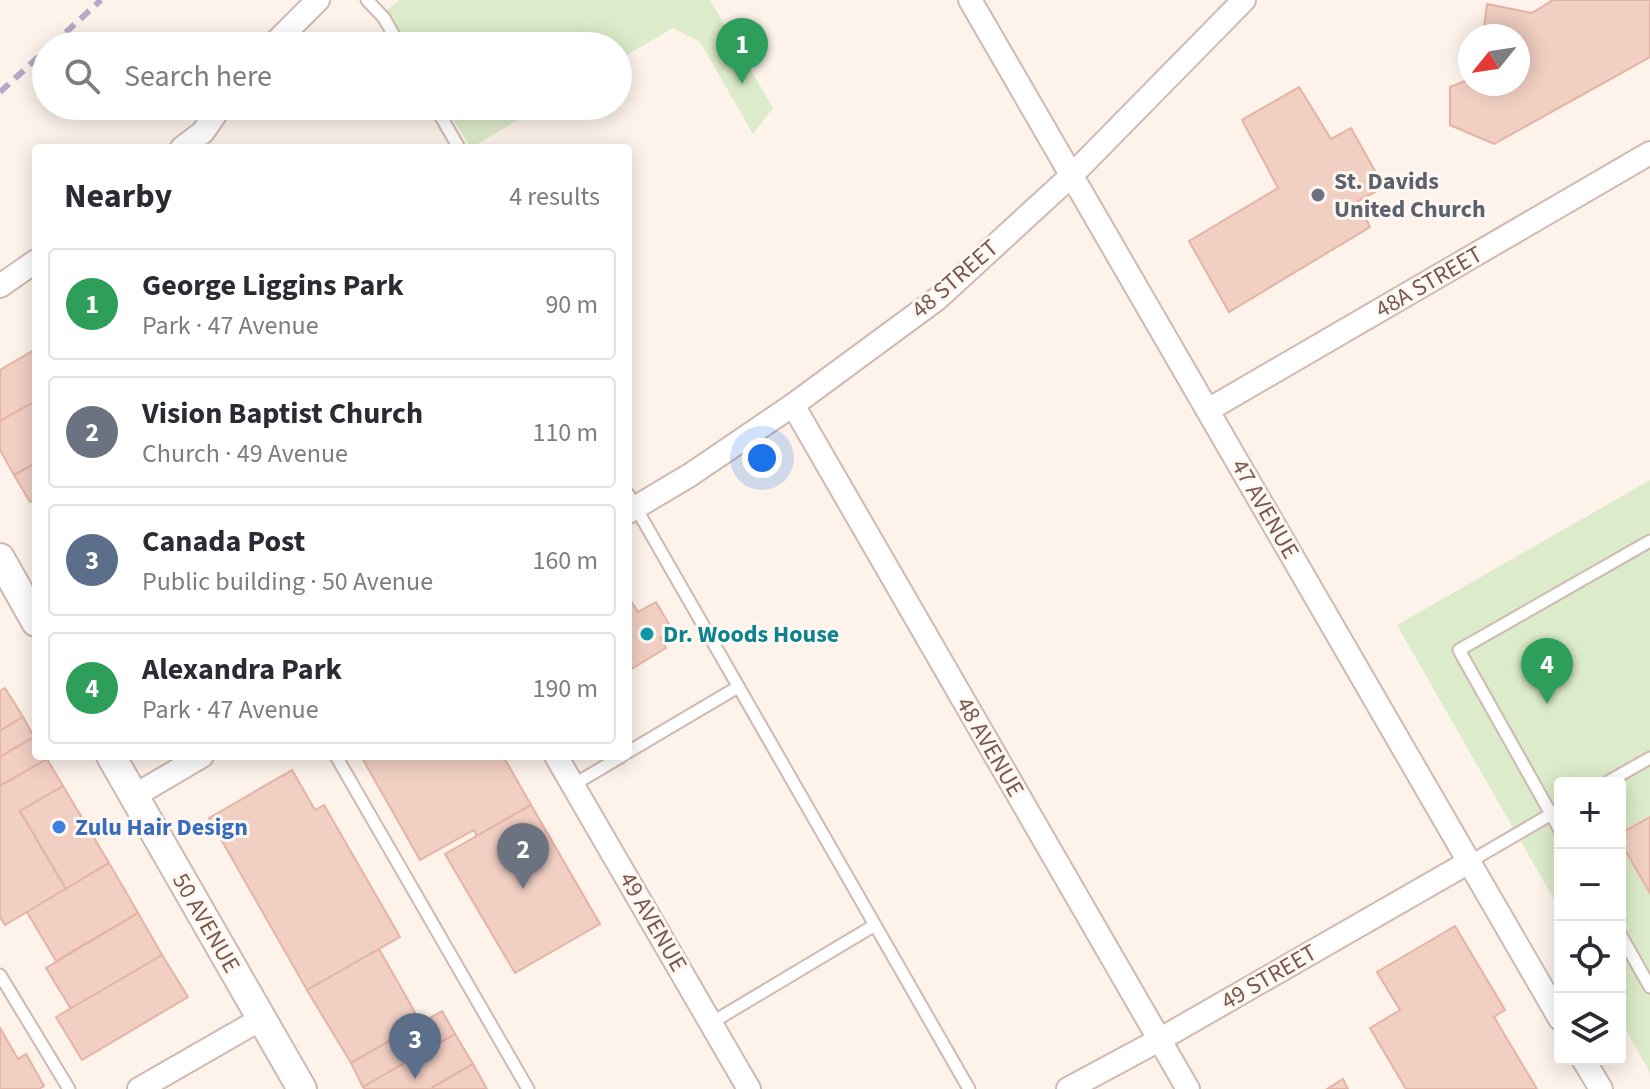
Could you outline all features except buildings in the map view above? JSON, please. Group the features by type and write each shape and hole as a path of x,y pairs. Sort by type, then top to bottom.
{"street":[{"path":"286,32 318,0"},
{"name":"47 AVENUE","path":"970,0 1554,1009"},
{"name":"48 STREET","path":"632,504 690,475 793,405 937,299 1072,175 1244,0"},
{"path":"208,140 216,120"},
{"name":"48A STREET","path":"1208,410 1650,153"},
{"path":"0,286 32,264"},
{"name":"48 AVENUE","path":"793,405 1188,1089"},
{"path":"0,558 32,615"},
{"name":"50 AVENUE","path":"113,760 302,1089"},
{"path":"134,796 195,760"},
{"name":"49 AVENUE","path":"558,760 749,1089"},
{"name":"49 STREET","path":"1068,1089 1469,862"},
{"path":"139,1089 261,1019"},
{"path":"1587,1065 1601,1089"}],"lane":[{"path":"367,0 392,32"},
{"path":"443,120 457,144"},
{"path":"632,506 969,1089"},
{"path":"1554,809 1459,650 1650,541"},
{"path":"632,750 738,687"},
{"path":"1617,777 1650,758"},
{"path":"338,760 528,1089"},
{"path":"573,785 615,760"},
{"path":"1469,862 1554,813"},
{"path":"711,1023 875,925"},
{"path":"1626,945 1650,987"},
{"path":"0,975 69,1089"}],"green space":[{"path":"399,0 710,0 773,108 753,134 700,42 673,28 632,52 632,32 398,32 385,12"},
{"path":"454,120 518,120 478,144 469,144"},
{"path":"1650,480 1650,1073 1626,1030 1626,777 1554,777 1554,900 1397,625"}],"railway":[{"path":"66,32 101,0"},
{"path":"0,92 32,63"}],"place":[{"name":"George Liggins Park","path":"742,84"},
{"name":"St. Davids United Church","path":"1318,195"},
{"name":"Dr. Woods House","path":"647,634"},
{"name":"Alexandra Park","path":"1547,704"},
{"name":"Zulu Hair Design","path":"59,827"},
{"name":"Vision Baptist Church","path":"523,889"},
{"name":"Canada Post","path":"415,1079"}]}
